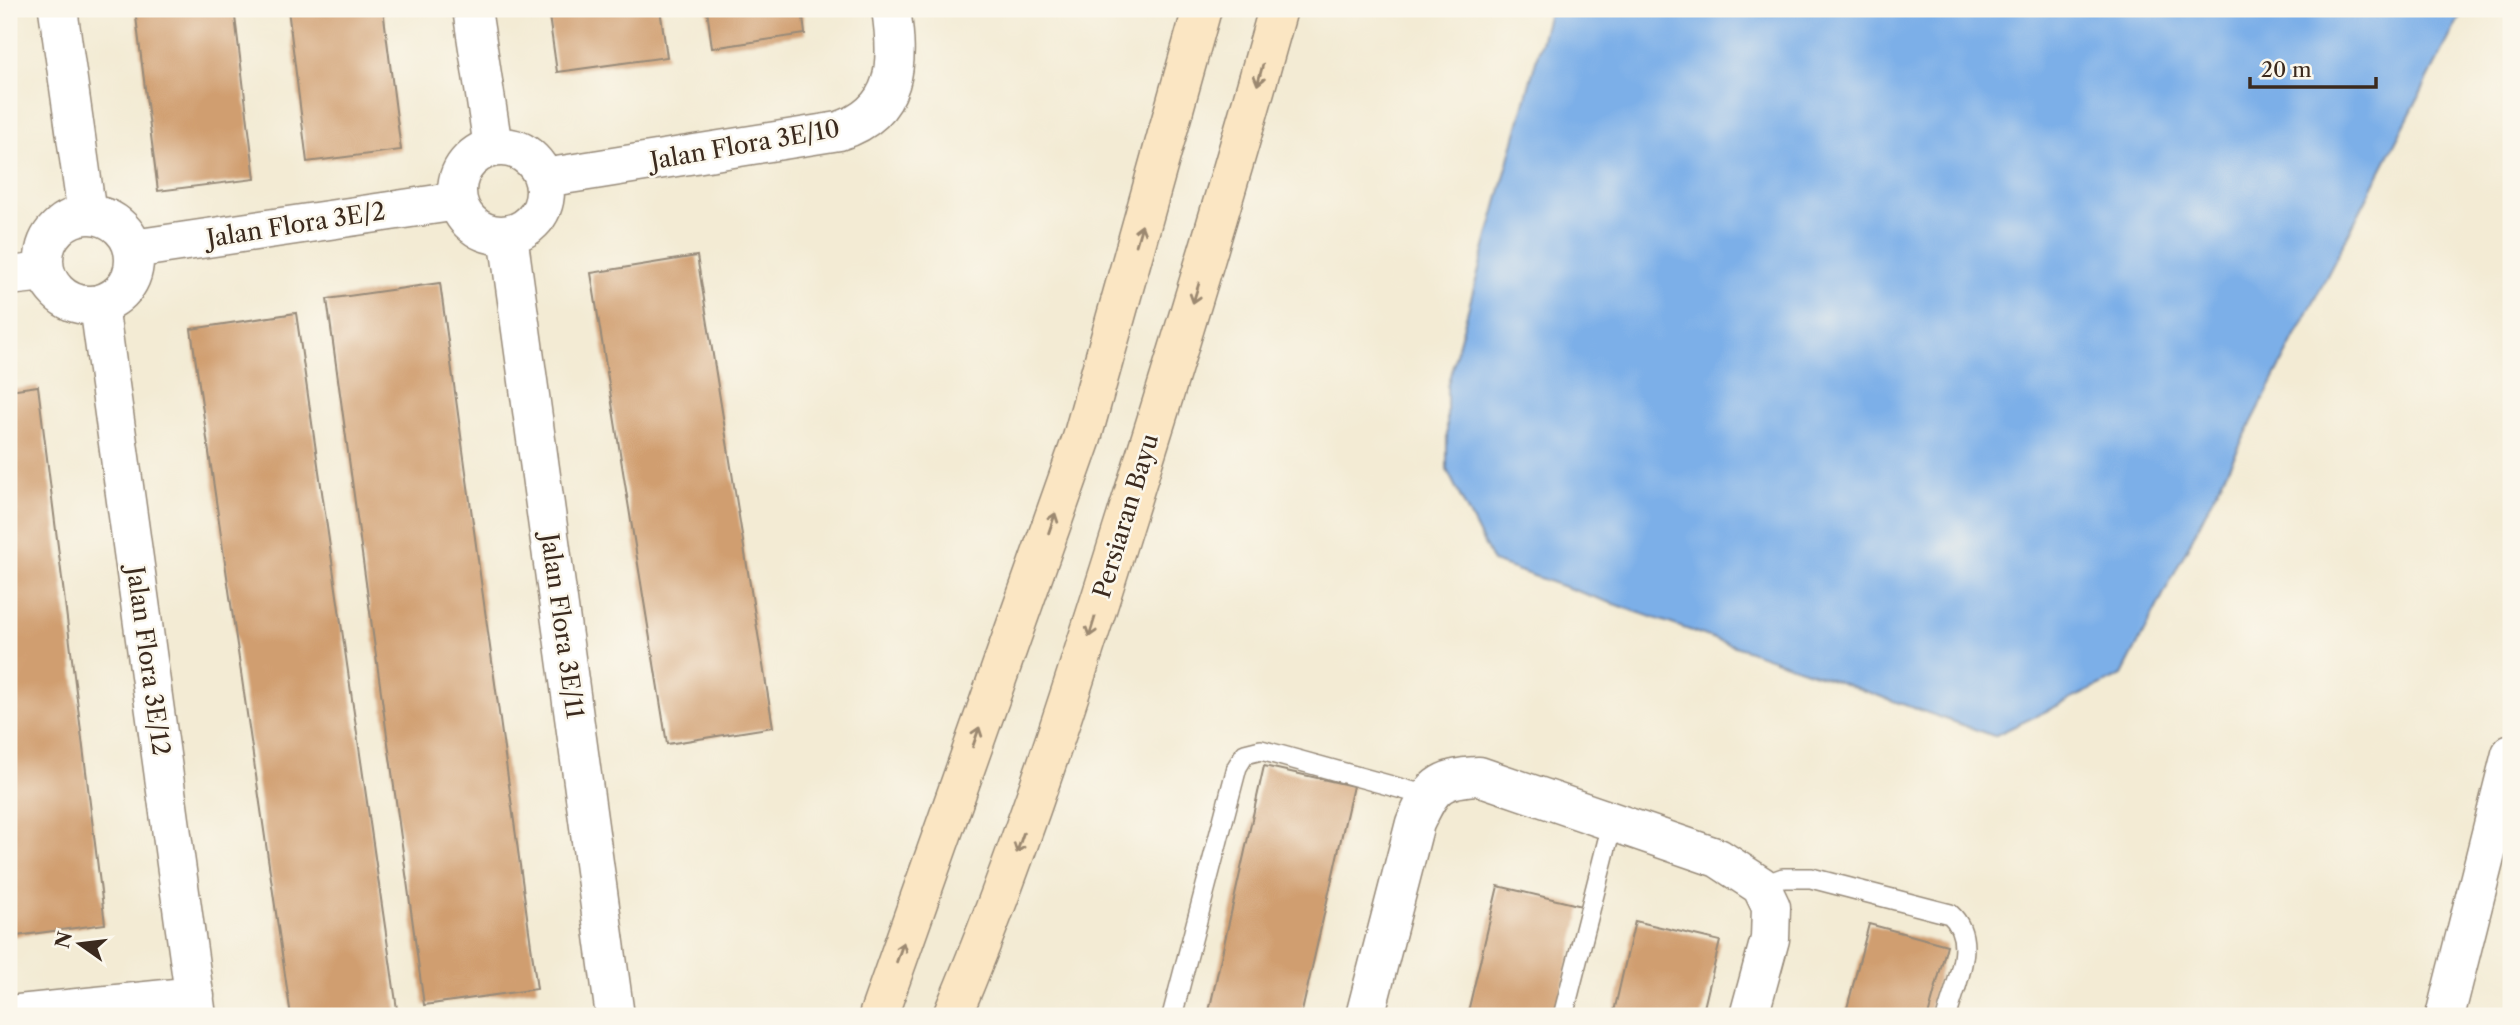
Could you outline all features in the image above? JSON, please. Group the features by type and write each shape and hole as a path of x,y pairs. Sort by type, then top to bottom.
{"main road":[{"path":"878,1016 1082,438 1202,9"},
{"name":"Persiaran Bayu","path":"952,1016 1009,875 1071,694 1224,204 1278,9"}],"street":[{"path":"58,9 87,215"},
{"path":"472,9 493,147"},
{"name":"Jalan Flora 3E/10","path":"544,178 839,131 861,124 887,94 893,72 891,9"},
{"path":"506,146 530,157 544,178 546,194 539,215 522,230 508,236 482,231 471,223 458,201 457,186 468,161 493,147 506,146"},
{"name":"Jalan Flora 3E/2","path":"133,249 458,201"},
{"path":"87,215 102,216 116,223 127,235 135,264 131,278 112,300 85,306 60,295 50,285 27,274 52,234 73,217 87,215"},
{"name":"Jalan Flora 3E/11","path":"508,236 615,1016"},
{"name":"Jalan Flora 3E/12","path":"99,305 196,1006"},
{"path":"2445,1016 2511,754"},
{"path":"1365,1016 1415,823 1441,786 1479,776 1718,858 1761,886 1770,907 1770,939 1749,1016"},
{"path":"9,1015 196,1006"}],"lane":[{"path":"1172,1016 1237,768 1245,754 1261,751 1441,786"},
{"path":"1563,1016 1613,820"},
{"path":"1761,886 1783,878 1811,878 1950,914 1959,922 1966,946 1947,1016"}],"water":[{"path":"1550,9 2464,9 2122,675 1994,736 1493,562 1447,470 1447,387"}],"building":[{"path":"135,9 234,9 255,179 158,191"},
{"path":"288,9 383,9 401,150 307,162"},
{"path":"548,9 660,9 667,57 557,72"},
{"path":"707,9 802,9 805,34 712,48"},
{"path":"697,256 773,727 667,744 591,273"},
{"path":"440,283 537,989 424,1005 327,299"},
{"path":"296,313 398,1016 291,1016 191,329"},
{"path":"38,386 105,924 9,937 9,390"},
{"path":"1264,766 1353,786 1301,1016 1208,1016"},
{"path":"1498,886 1582,906 1556,1016 1467,1016"},
{"path":"1635,921 1720,941 1702,1016 1613,1016"},
{"path":"1869,924 1947,945 1928,1016 1845,1016"}]}
